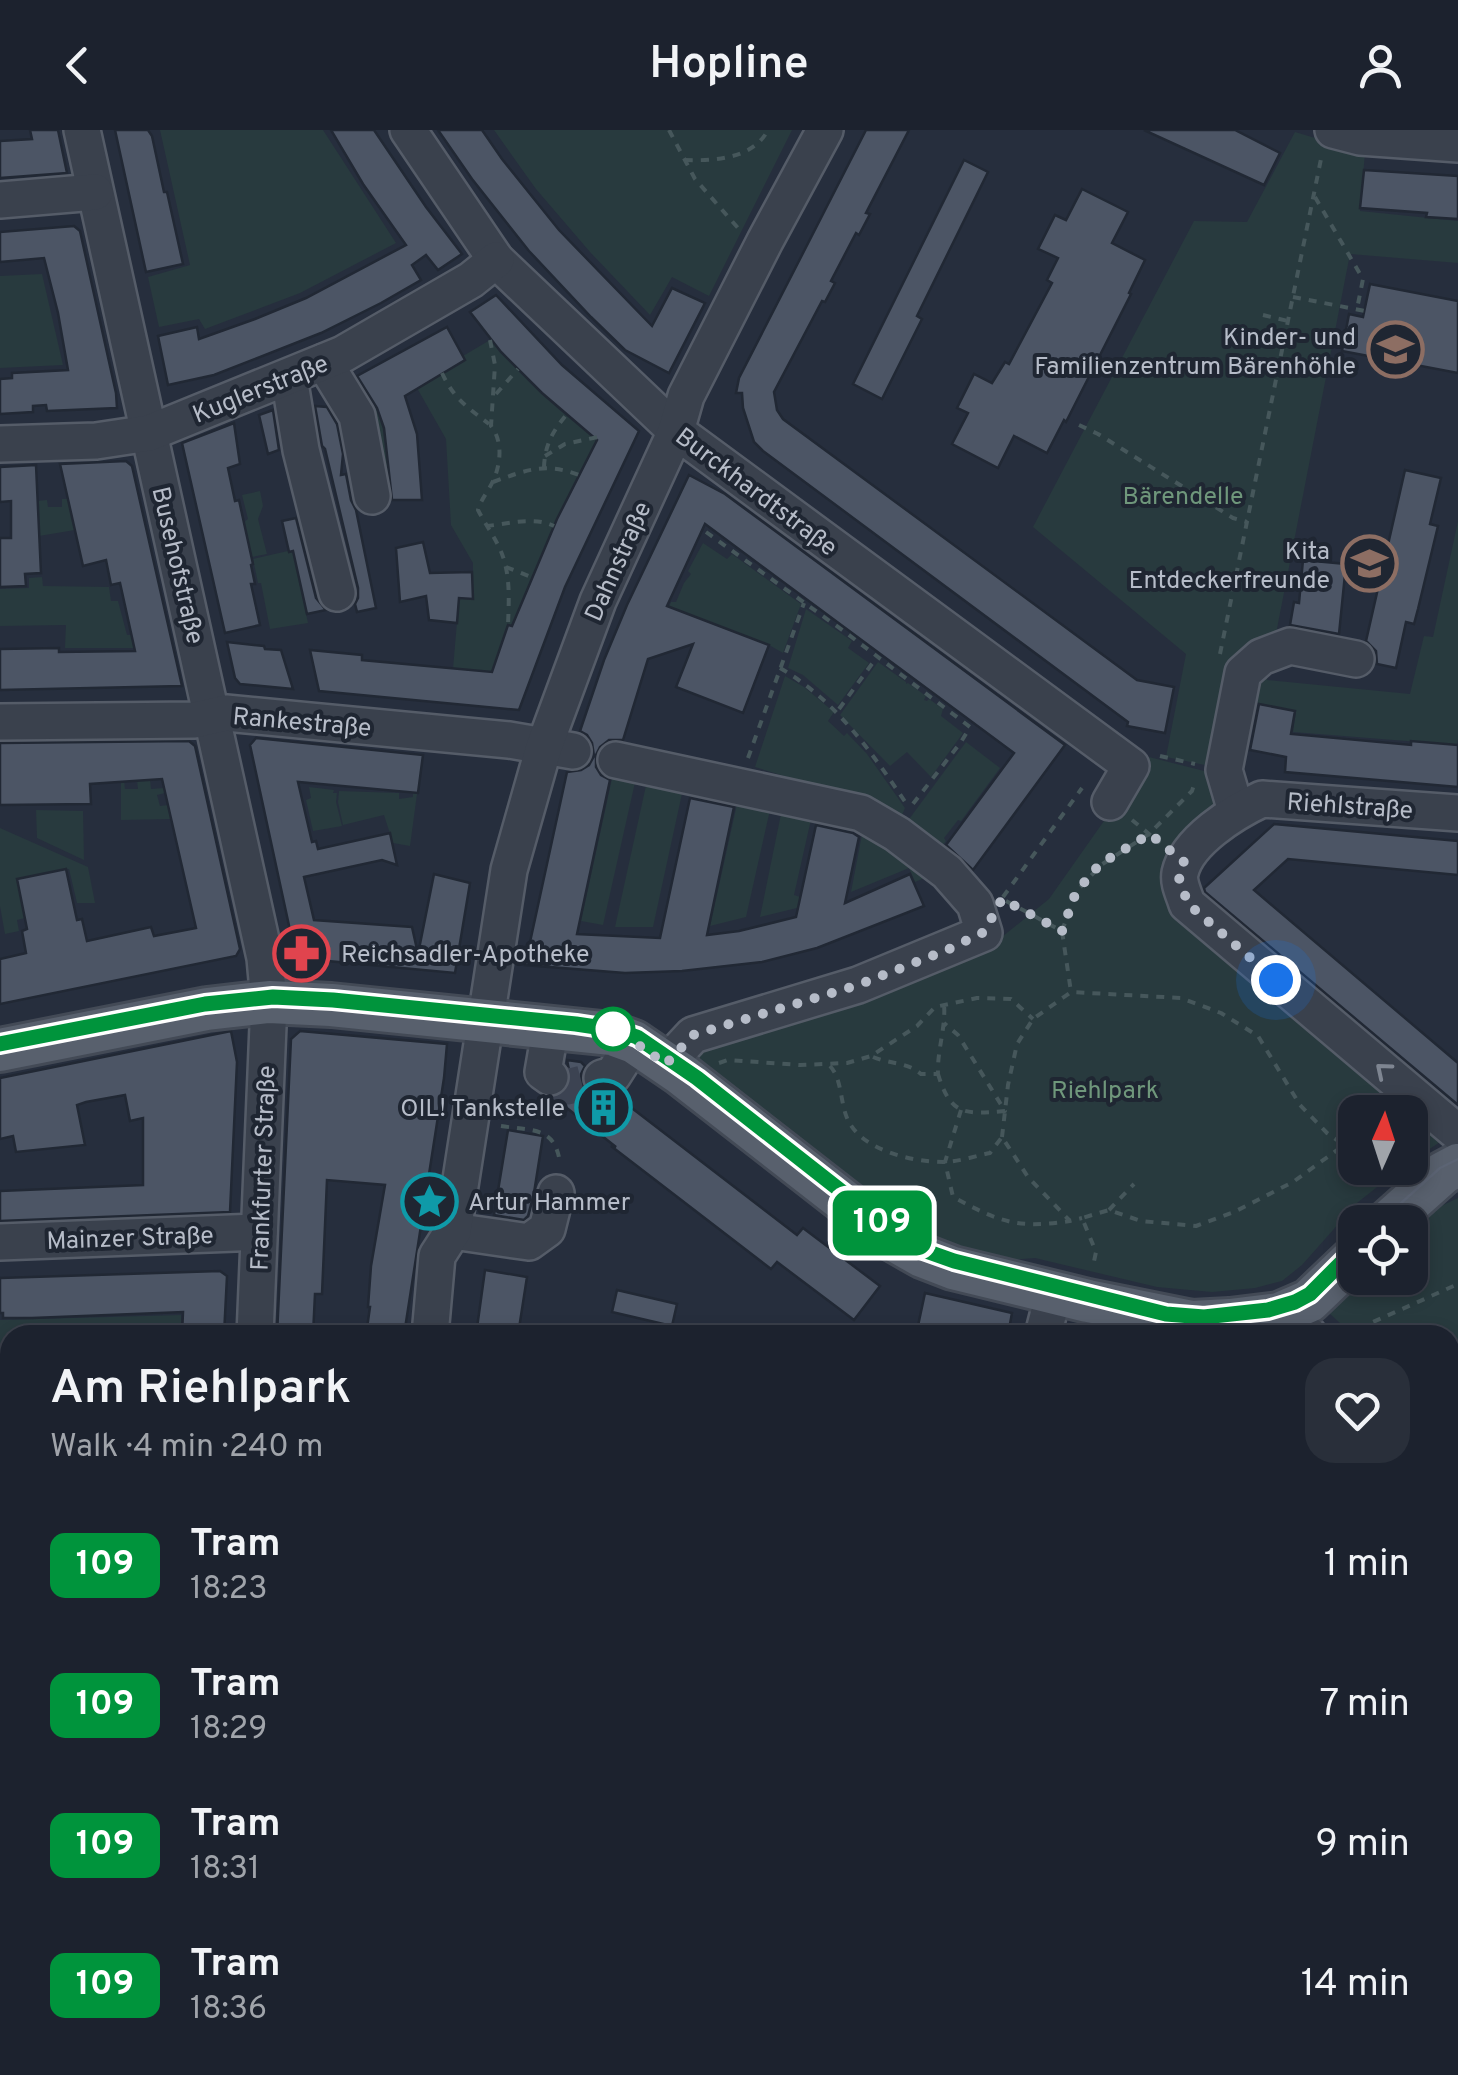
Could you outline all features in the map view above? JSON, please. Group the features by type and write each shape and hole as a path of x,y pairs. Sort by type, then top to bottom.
{"main road":[{"path":"0,1050 206,1009 270,1002 612,1034 660,1060 908,1248 954,1268 1176,1325"},
{"path":"1407,1205 1443,1173 1457,1138"},
{"path":"1267,1325 1294,1324 1309,1301 1338,1276"}],"street":[{"name":"Busehofstraße","path":"82,130 213,716 265,958 270,1002"},
{"name":"Burckhardtstraße","path":"408,130 496,260 676,431 1131,766 1098,793"},
{"name":"Dahnstraße","path":"431,1325 437,1256 453,1231 509,870 558,749 598,601 676,431 686,396 826,130"},
{"path":"1328,140 1360,136 1458,144"},
{"path":"0,200 94,192"},
{"name":"Kuglerstraße","path":"0,444 96,441 149,433 343,354 455,289 496,260"},
{"path":"324,362 356,416 372,496"},
{"path":"288,376 301,450 337,594"},
{"path":"1236,812 1224,770 1243,674 1261,656 1290,646 1356,659"},
{"name":"Rankestraße","path":"0,722 194,720 226,713 509,740 558,749"},
{"path":"602,1078 660,1060 693,1035 858,985 984,932 975,904 903,821 616,760"},
{"name":"Riehlstraße","path":"1184,862 1188,853 1236,812 1262,799 1458,813"},
{"path":"1184,862 1179,878 1188,904 1457,1138"},
{"name":"Frankfurter Straße","path":"256,1325 270,1002"},
{"path":"550,1077 542,1072 551,1026"},
{"path":"453,1231 530,1242 546,1229 556,1193"},
{"name":"Mainzer Straße","path":"0,1242 259,1232"},
{"path":"1050,1325 1071,1296"}],"path":[{"path":"669,130 695,180 742,232 765,241"},
{"path":"685,160 742,154 763,140 768,130"},
{"path":"1220,653 1328,140"},
{"path":"1314,195 1363,279 1357,309"},
{"path":"1293,297 1364,311"},
{"path":"1263,315 1288,322"},
{"path":"490,340 495,365 491,426"},
{"path":"493,397 518,369"},
{"path":"442,374 461,404 496,432 498,462 493,482 478,510 506,568 508,625"},
{"path":"544,467 552,432 567,414"},
{"path":"1078,425 1233,518 1246,522"},
{"path":"545,456 566,444 598,437"},
{"path":"493,482 544,467 579,474"},
{"path":"486,526 531,520 554,526"},
{"path":"706,532 970,727 903,821 866,746 837,711 780,668"},
{"path":"506,568 532,577"},
{"path":"738,786 804,603"},
{"path":"837,711 877,657"},
{"path":"1070,992 1062,931 1076,892 1100,864 1150,834 1192,791 1195,778"},
{"path":"1062,931 1002,899 1098,793 1184,862"},
{"path":"828,1064 836,1073 848,1120 858,1135 890,1154 944,1162 990,1153 1002,1137 1016,1044 1033,1019 1070,992 1181,998 1221,1013 1258,1036 1300,1104 1338,1140"},
{"path":"660,1060 847,1063 870,1056 917,1026 935,1007 978,998 1011,1000 1033,1019"},
{"path":"944,1004 938,1074 949,1100 971,1114 1005,1111"},
{"path":"944,1023 958,1035 1005,1111"},
{"path":"870,1056 913,1067 921,1074 938,1074"},
{"path":"961,1110 944,1162 954,1196 993,1218 1034,1226 1070,1221 1110,1210 1134,1184"},
{"path":"470,1121 544,1133 556,1143 560,1160 556,1193"},
{"path":"1002,1137 1028,1177 1070,1221"},
{"path":"1110,1210 1141,1221 1196,1226 1294,1182 1338,1149"},
{"path":"1071,1296 1096,1252 1082,1218"},
{"path":"1366,1325 1458,1284"}],"green space":[{"path":"160,130 323,130 396,243 300,293 205,329 199,319 159,327 148,277 190,265"},
{"path":"494,130 792,130 709,296 672,277 650,315 536,189"},
{"name":"Bärendelle","path":"1295,132 1365,153 1360,211 1458,221 1458,263 1350,254 1267,680 1410,694 1424,636 1433,637 1458,521 1458,739 1457,745 1293,732 1296,711 1252,702 1234,771 1166,757 1186,654 1033,527 1194,221 1247,222"},
{"path":"42,274 63,365 0,368 0,276"},
{"path":"490,340 556,406 599,438 556,522 491,672 453,669 459,598 473,599 473,563 451,525 446,439 417,388"},
{"path":"376,408 386,438 392,500 387,501 365,413"},
{"path":"260,491 263,506 258,519 267,554 252,557 242,495"},
{"path":"62,499 76,499 81,529 39,536 37,501 47,500 48,507 62,507"},
{"path":"703,543 727,559 732,554 801,604 783,653 696,617 664,618 691,574 688,571"},
{"path":"301,548 298,576 308,623 270,629 253,559"},
{"path":"42,577 43,586 109,587 111,601 118,601 127,635 135,635 135,648 65,648 66,625 0,626 0,589 29,588 29,578"},
{"path":"806,609 852,641 848,648 869,663 838,705 803,675 788,668"},
{"path":"878,662 926,696 924,700 929,699 943,709 941,716 963,733 931,777 907,752 890,766 840,715"},
{"path":"785,676 834,712 828,721 844,736 847,733 867,754 905,808 899,822 844,802 807,783 755,767"},
{"path":"966,742 1000,768 938,851 904,826"},
{"name":"Riehlpark","path":"1149,757 1216,774 1219,815 1167,879 1392,1095 1338,1095 1338,1185 1380,1185 1355,1205 1338,1205 1338,1224 1282,1281 1212,1292 1157,1287 1035,1258 952,1265 680,1070 701,1041 997,941 1049,899"},
{"path":"613,774 636,778 603,925 581,921"},
{"path":"150,779 151,789 164,788 165,793 157,795 160,806 168,805 171,819 121,820 121,780 125,789 138,789 137,780"},
{"path":"647,781 683,789 653,927 615,927"},
{"path":"309,787 337,793 342,826 313,831 306,800 311,798"},
{"path":"339,791 399,793 399,799 417,794 410,846 393,843 384,815 343,825"},
{"path":"739,795 772,801 746,917 710,926"},
{"path":"782,809 812,815 794,895 803,898 801,907 760,917"},
{"path":"36,810 83,811 84,860 37,838"},
{"path":"864,824 941,871 915,882 909,868 851,892"},
{"path":"0,828 88,867 95,903 77,903 69,869 17,879 25,918 17,920 19,931 5,934 0,906"},
{"path":"1428,1128 1443,1140 1428,1150"},
{"path":"1458,1198 1458,1325 1342,1325 1329,1313 1348,1295 1428,1295 1428,1217"},
{"path":"181,1315 181,1325 0,1325 0,1320"}],"building":[{"path":"30,130 58,130 67,173 0,178 0,141 32,139"},
{"path":"115,130 148,130 152,136 183,264 146,272"},
{"path":"331,130 374,130 462,254 438,270 426,255 412,265 421,280 321,333 214,375 168,385 158,336 197,327 199,339 255,319 306,298 406,245"},
{"path":"438,130 482,130 559,230 652,326 672,288 705,303 669,373 625,350 591,317 529,251"},
{"path":"866,130 909,130 866,213 870,214 831,281 835,283 774,392 777,410 783,419 1137,680 1174,687 1165,733 1127,726 1128,722 754,442 742,393 736,393 739,378"},
{"path":"1144,130 1235,130 1280,153 1264,185"},
{"path":"964,160 988,172 917,316 922,319 882,399 853,384"},
{"path":"1364,170 1458,176 1458,219 1360,208"},
{"path":"1082,189 1128,212 1112,243 1145,260 1047,453 1014,436 998,468 952,444 968,413 957,408 974,374 992,383 1005,362 1009,364 1052,283 1047,280 1058,258 1038,249 1055,215 1066,220"},
{"path":"74,226 80,231 117,408 47,411 46,405 33,406 33,412 0,414 0,379 12,378 12,373 68,370 44,258 0,262 0,232"},
{"path":"1370,284 1458,301 1458,373 1342,351 1349,314 1363,317"},
{"path":"496,295 562,365 639,431 565,587 519,710 319,691 310,650 362,655 362,660 492,672 508,625 512,626 557,519 597,440 501,352 470,312"},
{"path":"447,327 465,360 405,396 417,434 422,500 392,500 384,428 377,408 357,376"},
{"path":"315,406 327,407 337,424 343,454 341,475 346,474 356,510 376,608 357,612 358,588"},
{"path":"273,410 279,450 268,454 259,415"},
{"path":"234,423 240,464 228,468 253,564 255,584 251,584 260,625 225,633 182,443"},
{"path":"126,461 132,466 182,686 0,690 0,649 135,651 120,583 111,585 106,560 83,566 60,464"},
{"path":"36,465 41,573 25,574 26,586 0,587 0,538 11,538 11,501 0,502 0,467"},
{"path":"1405,470 1441,478 1430,524 1438,526 1414,624 1406,622 1396,668 1377,664 1376,651 1366,641"},
{"path":"689,475 725,494 1065,745 973,870 946,845 1014,753 705,524 667,606 769,645 743,713 676,687 693,644 648,659 623,740 609,740 596,755 596,767 610,780 577,934 660,938 690,798 734,807 707,935 796,917 816,825 859,837 845,903 910,874 924,906 817,948 762,962 625,973 525,965 567,772 581,770 594,756 592,743 580,731 627,605"},
{"path":"296,518 316,598 326,610 307,614 282,521"},
{"path":"423,542 430,573 472,572 473,599 459,598 457,623 429,620 426,596 400,602 396,548"},
{"path":"1303,560 1346,564 1339,634 1290,625 1294,602 1299,603"},
{"path":"227,642 281,650 293,689 240,684 235,678"},
{"path":"1259,704 1295,711 1291,734 1411,745 1411,741 1458,745 1458,787 1285,772 1286,757 1250,750"},
{"path":"256,738 423,755 418,793 298,782 312,842 316,841 318,849 390,833 397,865 382,860 304,877 314,920 412,927 418,954 434,874 470,883 455,973 296,958 250,745"},
{"path":"189,741 195,746 240,949 236,956 0,1004 0,959 26,953 22,931 27,929 17,879 66,869 77,920 82,919 87,941 151,927 154,936 196,928 162,779 90,784 91,804 0,805 0,743"},
{"path":"1274,824 1458,841 1458,875 1288,859 1254,890 1458,1063 1458,1105 1205,892 1204,888"},
{"path":"231,1031 237,1062 230,1212 0,1221 0,1191 143,1185 143,1118 130,1121 125,1095 86,1102 77,1105 85,1145 16,1152 13,1136 0,1139 0,1078"},
{"path":"300,1031 447,1044 406,1325 367,1325 371,1266 385,1185 327,1180 322,1294 315,1294 313,1325 277,1325 291,1039"},
{"path":"567,1060 585,1066 581,1083 588,1094 607,1099 624,1092 629,1096 624,1102 797,1235 803,1228 880,1286 854,1320 777,1262 771,1269 553,1097 567,1090 571,1080"},
{"path":"508,1130 543,1136 534,1193 524,1220 494,1215"},
{"path":"485,1270 527,1277 520,1325 477,1325"},
{"path":"220,1271 227,1276 225,1325 182,1325 183,1312 3,1318 0,1278"},
{"path":"617,1290 677,1304 672,1325 612,1312"},
{"path":"925,1293 1012,1313 1010,1325 918,1325"}],"tunnel":[{"path":"550,1077 567,1087 602,1078"}],"tram line":[{"path":"0,1044 205,1004 273,997 616,1029 637,1037 729,1103 897,1235 953,1261 1165,1314 1204,1317 1268,1310 1295,1302 1310,1294 1338,1266"},
{"name":"109","path":"0,1044 205,1004 273,997 616,1030 637,1037 697,1078 897,1235 954,1261 1166,1314 1204,1317 1280,1308 1310,1294 1338,1266"},
{"path":"1399,1205 1440,1168 1458,1159"}],"place":[{"name":"Kinder- und Familienzentrum Bärenhöhle","path":"1395,350"},
{"name":"Kita Entdeckerfreunde","path":"1369,564"},
{"name":"Reichsadler-Apotheke","path":"302,953"},
{"name":"OIL! Tankstelle","path":"604,1107"},
{"name":"Artur Hammer","path":"429,1201"}],"route":[{"path":"613,1029 612,1034 634,1042 666,1064 693,1035 858,985 984,932 1002,899 1062,931 1076,892 1100,864 1150,834 1184,862 1179,878 1188,904 1276,980"}]}
